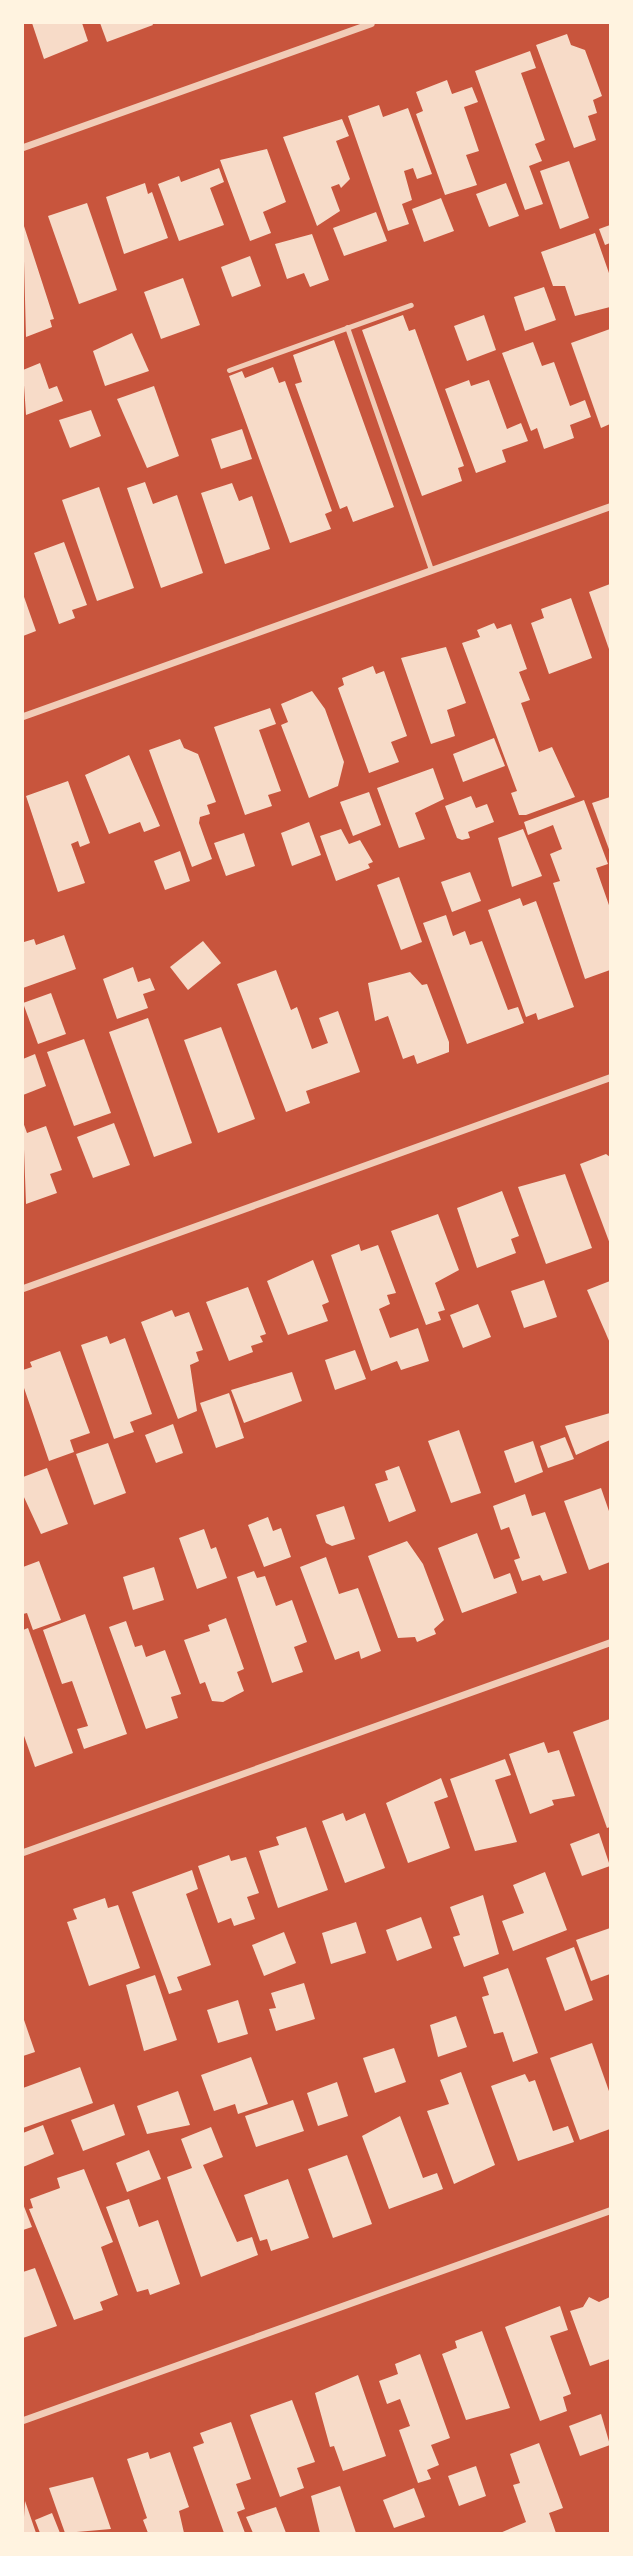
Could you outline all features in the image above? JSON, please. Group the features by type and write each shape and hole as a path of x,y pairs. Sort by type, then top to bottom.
{"street":[{"path":"23,147 371,23"},
{"path":"23,716 610,506"},
{"path":"23,1288 610,1077"},
{"path":"23,1853 610,1642"},
{"path":"23,2420 610,2210"}],"lane":[{"path":"229,370 411,305"},
{"path":"347,327 431,569"}],"building":[{"path":"32,23 82,23 88,41 44,59"},
{"path":"100,23 152,23 153,25 107,42"},
{"path":"567,34 571,45 585,50 602,96 593,100 597,113 588,116 596,140 574,148 536,45"},
{"path":"530,51 536,68 521,73 545,140 535,144 542,161 529,166 543,204 525,210 475,71"},
{"path":"447,80 452,94 472,87 478,102 464,107 479,151 466,155 477,185 445,195 416,114 423,111 416,92"},
{"path":"379,105 383,117 408,108 432,174 417,179 413,168 404,171 412,200 402,204 409,224 388,231 348,116"},
{"path":"342,119 349,136 336,141 350,179 341,188 339,184 331,187 340,211 317,226 283,137"},
{"path":"267,149 286,202 263,212 271,233 250,241 220,160"},
{"path":"569,161 589,218 560,229 540,171"},
{"path":"219,168 224,182 210,188 224,225 179,241 158,184 179,176 181,182"},
{"path":"145,183 148,194 152,192 168,238 124,254 106,197"},
{"path":"506,183 519,216 489,227 476,194"},
{"path":"441,198 454,231 424,242 412,209"},
{"path":"87,203 117,290 79,304 48,216"},
{"path":"376,212 387,241 344,256 333,228"},
{"path":"23,223 54,319 50,320 52,327 26,337"},
{"path":"610,225 610,243 605,245 599,229"},
{"path":"595,233 610,276 610,307 575,316 565,286 553,286 541,252"},
{"path":"312,234 329,280 310,287 304,273 287,279 275,244"},
{"path":"250,256 261,286 232,297 221,267"},
{"path":"183,278 200,325 161,339 144,292"},
{"path":"544,287 556,320 525,331 514,297"},
{"path":"403,315 409,331 415,329 464,466 458,468 462,481 422,496 362,330"},
{"path":"484,315 496,350 467,361 454,326"},
{"path":"610,329 610,424 601,428 571,343"},
{"path":"132,333 149,371 105,386 93,351"},
{"path":"334,340 394,507 353,522 347,506 340,509 295,384 302,382 293,355"},
{"path":"533,342 542,366 554,362 570,406 585,400 591,417 570,425 574,438 544,449 537,428 531,431 502,353"},
{"path":"40,363 49,389 57,386 63,401 26,415 23,370"},
{"path":"273,367 279,383 285,381 332,511 325,514 331,529 290,543 229,376 242,371 245,378"},
{"path":"469,380 471,386 489,380 507,429 521,423 528,441 502,450 506,462 476,473 445,389"},
{"path":"154,386 179,456 147,468 117,399"},
{"path":"91,410 101,436 70,448 59,420"},
{"path":"242,429 252,459 221,469 211,439"},
{"path":"145,482 153,504 177,495 203,573 161,588 127,488"},
{"path":"232,483 239,501 252,496 270,549 225,564 201,493"},
{"path":"99,487 134,588 97,601 62,500"},
{"path":"64,542 87,605 72,610 75,618 59,624 34,553"},
{"path":"610,584 610,652 589,592"},
{"path":"23,594 36,631 23,636"},
{"path":"571,598 592,658 549,674 531,623 544,618 541,609"},
{"path":"494,623 497,629 511,624 527,669 519,672 530,700 521,703 539,752 552,747 575,797 526,815 519,815 511,793 517,791 462,643 480,637 477,630"},
{"path":"446,647 466,703 447,710 455,736 431,744 401,658"},
{"path":"373,666 376,674 384,671 407,736 391,742 399,762 369,773 338,688 344,685 342,678"},
{"path":"312,691 325,709 344,762 338,786 309,798 281,725 288,722 281,704"},
{"path":"270,708 276,724 259,730 281,791 268,795 272,806 245,815 214,727"},
{"path":"494,738 505,766 463,782 453,754"},
{"path":"180,739 184,748 198,754 216,802 207,805 210,814 200,817 199,823 212,859 192,867 149,750"},
{"path":"129,755 160,826 144,832 140,822 109,834 85,775"},
{"path":"433,768 444,799 415,813 425,839 399,848 377,788"},
{"path":"68,781 90,843 80,847 78,841 71,844 85,883 58,892 26,796"},
{"path":"369,792 381,825 353,836 340,802"},
{"path":"471,796 476,808 487,804 494,822 468,832 470,838 462,840 457,838 445,806"},
{"path":"610,797 610,852 592,803"},
{"path":"584,800 608,864 596,868 610,908 610,970 585,979 553,883 560,881 550,854 562,849 553,825 528,835 524,822"},
{"path":"309,822 321,855 292,866 281,833"},
{"path":"341,829 349,844 360,840 373,862 368,864 370,868 336,881 320,836"},
{"path":"523,829 542,876 512,887 498,838"},
{"path":"244,833 255,866 226,876 214,843"},
{"path":"180,851 190,881 165,890 154,861"},
{"path":"470,872 481,901 452,912 441,882"},
{"path":"399,877 422,942 401,950 377,885"},
{"path":"520,898 523,906 536,901 574,1007 538,1020 536,1013 526,1017 488,910"},
{"path":"446,915 453,936 465,931 470,945 482,941 508,1010 518,1007 524,1023 467,1044 423,923"},
{"path":"64,935 76,969 23,988 24,942 34,939 36,945"},
{"path":"203,941 221,963 188,990 170,967"},
{"path":"133,967 138,982 150,978 155,990 143,994 148,1008 117,1019 103,979"},
{"path":"276,970 291,1010 297,1007 312,1049 328,1043 319,1018 338,1011 360,1072 306,1091 310,1103 286,1112 237,984"},
{"path":"410,972 422,985 427,984 449,1042 449,1052 417,1064 414,1055 403,1059 388,1016 375,1021 368,983"},
{"path":"51,993 66,1034 38,1044 23,1003"},
{"path":"148,1018 192,1143 154,1157 109,1032"},
{"path":"221,1027 255,1119 218,1133 184,1040"},
{"path":"84,1039 111,1113 74,1126 47,1052"},
{"path":"35,1054 46,1086 23,1095 23,1059"},
{"path":"23,1122 27,1133 46,1126 62,1170 50,1174 57,1193 26,1204"},
{"path":"114,1123 130,1165 93,1178 77,1137"},
{"path":"606,1154 610,1157 610,1244 580,1164"},
{"path":"565,1174 592,1248 546,1264 518,1187"},
{"path":"502,1191 519,1236 511,1239 516,1253 477,1268 457,1208"},
{"path":"438,1214 459,1270 435,1283 445,1310 438,1312 441,1320 426,1325 391,1231"},
{"path":"359,1244 361,1251 378,1245 396,1293 387,1295 390,1304 379,1309 390,1338 418,1328 429,1361 401,1370 397,1361 371,1371 331,1255"},
{"path":"313,1260 329,1302 322,1305 328,1321 288,1335 267,1281"},
{"path":"544,1280 557,1317 524,1328 511,1291"},
{"path":"610,1281 610,1343 587,1290"},
{"path":"248,1287 266,1334 260,1336 263,1342 251,1346 253,1352 229,1361 206,1302"},
{"path":"478,1304 491,1337 463,1348 450,1315"},
{"path":"172,1310 175,1317 189,1312 203,1350 196,1352 199,1361 190,1365 197,1411 178,1419 141,1322"},
{"path":"107,1336 110,1344 125,1338 152,1414 130,1422 134,1432 114,1439 81,1345"},
{"path":"355,1350 366,1379 335,1390 325,1360"},
{"path":"60,1351 90,1433 70,1440 74,1452 49,1461 23,1385 23,1370 32,1367 30,1362"},
{"path":"292,1372 302,1401 244,1423 231,1390"},
{"path":"229,1393 244,1438 216,1448 200,1403"},
{"path":"610,1413 610,1440 576,1455 565,1426"},
{"path":"173,1424 183,1453 156,1463 145,1435"},
{"path":"459,1430 481,1493 451,1503 428,1441"},
{"path":"565,1437 574,1459 548,1468 540,1446"},
{"path":"533,1441 543,1472 515,1483 504,1451"},
{"path":"108,1443 126,1493 94,1505 76,1454"},
{"path":"399,1466 416,1511 389,1522 375,1484 388,1480 385,1471"},
{"path":"47,1468 68,1524 41,1534 23,1495 23,1477"},
{"path":"601,1488 610,1514 610,1562 589,1570 564,1501"},
{"path":"525,1494 532,1516 545,1512 567,1573 543,1581 540,1575 522,1581 514,1560 520,1558 509,1527 501,1530 493,1506"},
{"path":"344,1506 355,1539 332,1546 326,1543 316,1515"},
{"path":"268,1517 273,1531 281,1528 291,1557 264,1567 248,1525"},
{"path":"204,1529 211,1549 216,1547 227,1578 197,1589 179,1538"},
{"path":"477,1533 494,1579 510,1573 517,1593 462,1613 438,1548"},
{"path":"407,1541 423,1564 444,1620 434,1629 436,1634 417,1642 415,1637 398,1638 368,1556"},
{"path":"326,1557 339,1594 358,1588 381,1651 361,1659 359,1651 335,1660 300,1567"},
{"path":"39,1561 61,1620 33,1630 27,1613 23,1614 23,1567"},
{"path":"154,1567 164,1600 133,1610 123,1577"},
{"path":"254,1571 257,1578 265,1576 276,1606 292,1600 307,1642 294,1647 303,1672 272,1683 237,1577"},
{"path":"85,1614 127,1734 84,1749 77,1729 88,1726 72,1681 62,1684 43,1630"},
{"path":"226,1618 244,1669 237,1672 244,1691 223,1702 212,1701 205,1682 200,1684 184,1640 210,1631 208,1625"},
{"path":"126,1621 135,1647 142,1645 146,1657 165,1650 181,1694 171,1697 178,1718 146,1729 109,1627"},
{"path":"28,1628 73,1753 35,1767 23,1733 23,1630"},
{"path":"610,1719 610,1827 607,1828 573,1732"},
{"path":"544,1742 548,1753 559,1750 575,1796 552,1800 554,1805 530,1814 509,1754"},
{"path":"505,1759 511,1775 495,1780 517,1842 475,1851 450,1779"},
{"path":"441,1778 448,1797 434,1802 450,1848 408,1863 386,1803"},
{"path":"343,1813 346,1821 365,1813 385,1868 345,1883 322,1821"},
{"path":"306,1827 328,1890 278,1908 259,1851 279,1845 276,1837"},
{"path":"599,1833 610,1866 582,1876 570,1844"},
{"path":"229,1855 231,1861 246,1857 259,1893 247,1897 255,1919 234,1926 231,1918 218,1923 198,1866"},
{"path":"192,1870 198,1889 186,1894 211,1965 177,1977 182,1990 169,1994 132,1892"},
{"path":"545,1872 567,1930 513,1951 502,1921 524,1913 513,1885"},
{"path":"483,1895 499,1954 464,1967 453,1937 460,1935 450,1907"},
{"path":"105,1898 108,1908 118,1905 140,1968 89,1986 67,1922 77,1919 73,1909"},
{"path":"421,1917 432,1948 397,1961 386,1930"},
{"path":"356,1922 366,1953 331,1964 322,1933"},
{"path":"610,1928 610,1974 591,1981 576,1940"},
{"path":"284,1932 296,1963 264,1976 252,1945"},
{"path":"574,1947 593,2000 565,2011 546,1958"},
{"path":"508,1968 538,2053 513,2062 503,2032 494,2034 482,1997 489,1995 483,1977"},
{"path":"155,1975 177,2040 144,2051 126,1985"},
{"path":"304,1983 315,2019 276,2031 269,2009 276,2008 271,1993"},
{"path":"238,2000 248,2034 218,2043 207,2010"},
{"path":"456,2016 467,2047 438,2057 430,2025"},
{"path":"23,2017 35,2052 23,2056"},
{"path":"592,2043 610,2094 610,2129 580,2140 550,2058"},
{"path":"394,2048 406,2082 375,2093 363,2058"},
{"path":"251,2057 268,2104 238,2114 235,2104 214,2111 201,2075"},
{"path":"80,2067 93,2103 23,2128 23,2088"},
{"path":"461,2072 495,2165 454,2184 427,2111 449,2104 440,2080"},
{"path":"525,2074 529,2082 535,2080 553,2131 568,2126 574,2142 518,2161 491,2086"},
{"path":"337,2082 348,2116 318,2126 307,2093"},
{"path":"178,2091 190,2125 147,2134 137,2106"},
{"path":"293,2100 304,2131 256,2147 245,2116"},
{"path":"114,2104 125,2135 83,2151 71,2120"},
{"path":"400,2116 423,2178 437,2173 443,2189 389,2209 362,2136"},
{"path":"43,2125 54,2154 23,2167 23,2133"},
{"path":"211,2127 223,2157 203,2165 237,2242 252,2237 258,2255 201,2277 167,2177 192,2168 181,2139"},
{"path":"149,2150 161,2179 127,2192 116,2163"},
{"path":"347,2155 372,2224 333,2238 308,2169"},
{"path":"84,2169 113,2242 101,2247 118,2295 100,2302 103,2310 74,2320 29,2209 33,2208 30,2199 60,2188 57,2178"},
{"path":"288,2179 309,2238 271,2251 267,2239 260,2241 244,2195"},
{"path":"129,2199 139,2227 158,2220 180,2284 150,2295 148,2289 137,2292 106,2207"},
{"path":"23,2204 32,2227 23,2230"},
{"path":"35,2268 57,2326 23,2338 23,2272"},
{"path":"589,2297 599,2302 610,2297 610,2359 590,2366 570,2311 583,2307"},
{"path":"560,2306 568,2330 550,2336 571,2394 563,2397 567,2411 540,2421 505,2327"},
{"path":"482,2331 510,2408 466,2420 442,2354 457,2348 455,2341"},
{"path":"420,2354 450,2438 431,2445 439,2465 427,2470 431,2479 418,2483 399,2430 410,2426 400,2399 387,2404 379,2381 398,2374 395,2364"},
{"path":"358,2375 386,2456 343,2471 334,2446 330,2447 315,2393"},
{"path":"292,2400 315,2462 297,2468 304,2488 280,2497 250,2415"},
{"path":"601,2414 610,2445 580,2456 569,2426"},
{"path":"231,2422 251,2479 236,2484 245,2509 237,2512 245,2533 224,2533 193,2447 204,2443 200,2433"},
{"path":"539,2443 563,2508 549,2513 556,2533 500,2533 526,2522 513,2485 520,2483 510,2454"},
{"path":"148,2452 150,2459 170,2452 189,2507 179,2511 184,2533 148,2533 143,2520 147,2518 127,2459"},
{"path":"476,2466 486,2496 459,2506 448,2476"},
{"path":"93,2477 111,2529 65,2533 49,2488"},
{"path":"340,2486 356,2533 320,2533 311,2496"},
{"path":"414,2488 425,2517 394,2528 383,2500"},
{"path":"25,2501 36,2533 23,2533"},
{"path":"276,2507 286,2533 253,2533 246,2517"},
{"path":"52,2513 60,2533 40,2533 35,2520"}]}
